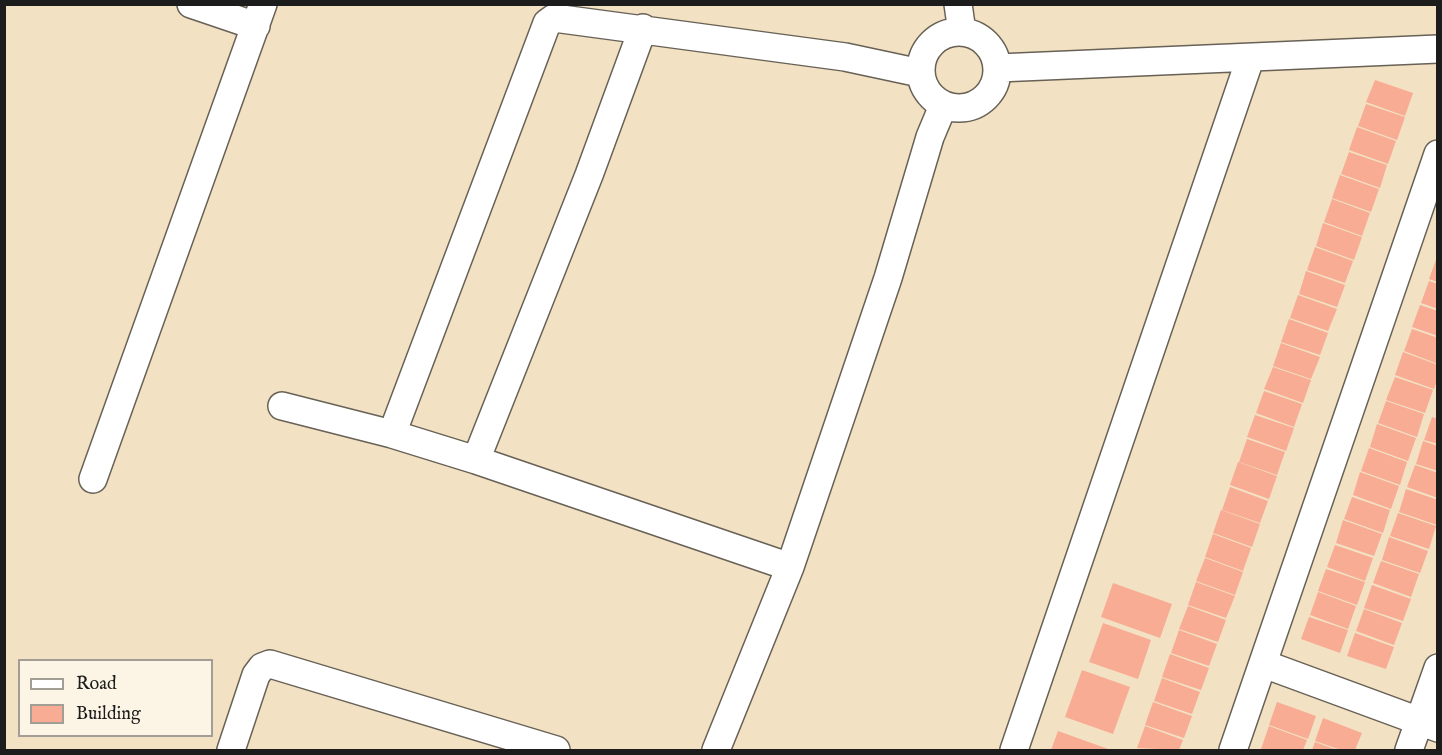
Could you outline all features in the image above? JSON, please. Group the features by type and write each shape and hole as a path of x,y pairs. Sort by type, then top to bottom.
{"street":[{"path":"93,479 260,15 191,4"},
{"path":"958,4 962,32"},
{"path":"392,434 547,23 554,18 643,28 845,57 920,73"},
{"path":"476,460 589,175 643,28"},
{"path":"962,32 982,40 992,50 998,68 991,91 984,100 973,107 956,109 943,106 930,97 923,86 920,73 927,48 940,36 962,32"},
{"path":"998,68 1048,64 1250,59 1437,50"},
{"path":"1014,750 1250,59"},
{"path":"716,750 790,567 888,278 930,137 943,106"},
{"path":"1233,750 1437,154"},
{"path":"282,406 392,434 476,460 790,567"},
{"path":"231,750 256,675 262,667 270,664 556,750"},
{"path":"1264,664 1428,725"},
{"path":"1409,750 1428,725 1437,668"}],"building":[{"path":"1375,80 1413,93 1405,116 1366,102"},
{"path":"1366,104 1405,117 1397,140 1358,126"},
{"path":"1357,127 1396,141 1388,164 1349,150"},
{"path":"1349,152 1387,165 1380,188 1341,174"},
{"path":"1340,175 1379,189 1371,212 1332,198"},
{"path":"1332,199 1370,213 1362,236 1324,222"},
{"path":"1323,223 1362,237 1354,260 1316,246"},
{"path":"1315,247 1353,261 1345,283 1307,270"},
{"path":"1438,257 1438,282 1429,279"},
{"path":"1306,271 1345,285 1337,307 1299,294"},
{"path":"1429,281 1438,284 1438,309 1421,303"},
{"path":"1298,295 1337,309 1328,331 1290,318"},
{"path":"1420,305 1438,311 1438,336 1412,327"},
{"path":"1289,319 1328,333 1320,355 1281,342"},
{"path":"1412,329 1438,338 1438,364 1404,351"},
{"path":"1281,343 1320,357 1311,379 1273,366"},
{"path":"1403,352 1438,365 1438,378 1434,389 1395,375"},
{"path":"1273,367 1311,380 1303,403 1264,389"},
{"path":"1395,377 1433,390 1425,413 1386,400"},
{"path":"1264,391 1302,404 1294,427 1256,413"},
{"path":"1386,401 1424,414 1417,437 1378,423"},
{"path":"1255,415 1294,428 1286,451 1247,437"},
{"path":"1432,417 1438,419 1438,444 1424,440"},
{"path":"1377,424 1416,438 1408,461 1370,447"},
{"path":"1247,439 1285,452 1277,475 1239,462"},
{"path":"1423,441 1438,446 1438,471 1416,464"},
{"path":"1369,448 1407,462 1400,485 1361,471"},
{"path":"1238,462 1277,476 1269,499 1230,485"},
{"path":"1415,465 1438,473 1438,498 1407,487"},
{"path":"1360,472 1399,486 1391,509 1353,495"},
{"path":"1230,487 1268,501 1260,523 1222,510"},
{"path":"1406,489 1438,500 1437,525 1399,512"},
{"path":"1352,497 1390,510 1383,533 1344,519"},
{"path":"1221,510 1260,524 1252,547 1213,533"},
{"path":"1398,513 1436,526 1429,549 1390,536"},
{"path":"1343,520 1382,534 1374,556 1336,543"},
{"path":"1213,534 1251,548 1243,571 1205,557"},
{"path":"1389,537 1428,551 1420,573 1382,560"},
{"path":"1335,545 1373,558 1365,581 1327,567"},
{"path":"1205,558 1243,572 1235,595 1196,581"},
{"path":"1381,561 1419,574 1411,597 1373,583"},
{"path":"1326,569 1365,582 1357,605 1318,591"},
{"path":"1196,582 1235,596 1226,618 1188,605"},
{"path":"1113,583 1172,604 1160,638 1101,617"},
{"path":"1372,585 1411,599 1403,621 1364,608"},
{"path":"1318,592 1356,606 1348,629 1310,615"},
{"path":"1188,606 1226,620 1218,642 1179,629"},
{"path":"1364,609 1402,623 1394,645 1356,631"},
{"path":"1309,617 1348,630 1340,653 1301,639"},
{"path":"1103,623 1151,640 1138,679 1089,662"},
{"path":"1179,630 1217,644 1209,666 1171,653"},
{"path":"1355,633 1394,647 1386,669 1347,656"},
{"path":"1170,654 1209,668 1201,690 1162,677"},
{"path":"1082,670 1130,687 1113,734 1065,717"},
{"path":"1162,678 1200,692 1192,714 1154,701"},
{"path":"1153,702 1192,716 1184,738 1145,725"},
{"path":"1277,702 1316,716 1308,739 1269,725"},
{"path":"1323,718 1362,733 1355,750 1341,750 1315,741"},
{"path":"1145,726 1183,740 1179,750 1137,748"},
{"path":"1269,726 1307,740 1303,750 1261,749"},
{"path":"1058,731 1111,750 1051,750"},
{"path":"1315,742 1337,750 1312,750"}]}
